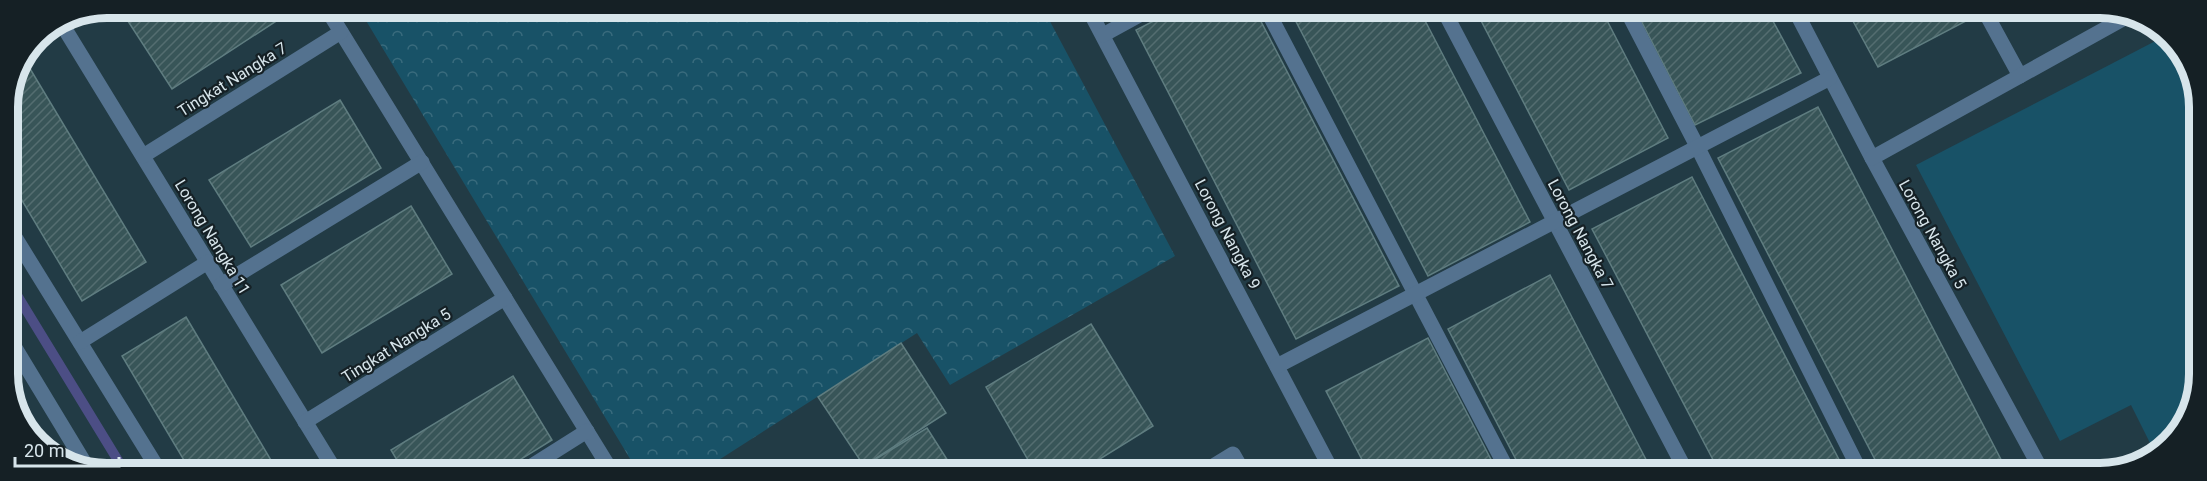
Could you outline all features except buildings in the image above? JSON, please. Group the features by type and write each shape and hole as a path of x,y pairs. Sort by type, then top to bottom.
{"street":[{"path":"332,18 607,463"},
{"name":"Lorong Nangka 9","path":"1093,18 1328,463"},
{"path":"1103,35 1134,18"},
{"path":"1271,18 1504,463"},
{"name":"Lorong Nangka 7","path":"1448,18 1682,463"},
{"path":"1631,18 1856,463"},
{"name":"Lorong Nangka 5","path":"1799,18 1872,158 2038,463"},
{"path":"1988,18 2019,76"},
{"path":"1872,158 2120,21"},
{"name":"Lorong Nangka 11","path":"65,29 330,463"},
{"name":"Tingkat Nangka 7","path":"142,156 341,32"},
{"path":"1277,366 1830,78"},
{"path":"221,285 422,162"},
{"path":"18,242 154,463"},
{"path":"80,342 208,262"},
{"name":"Tingkat Nangka 5","path":"305,422 506,298"},
{"path":"18,353 82,459"},
{"path":"536,463 587,431"},
{"path":"1218,463 1233,454 1238,463"}],"green space":[{"path":"364,18 1048,18 1175,256 950,385 917,333 714,463 633,463"},
{"path":"2158,40 2171,53 2182,73 2189,107 2189,374 2182,408 2171,428 2159,441 2152,446 2131,405 2060,441 1916,165"}],"waterway":[{"path":"18,297 120,463"}]}
